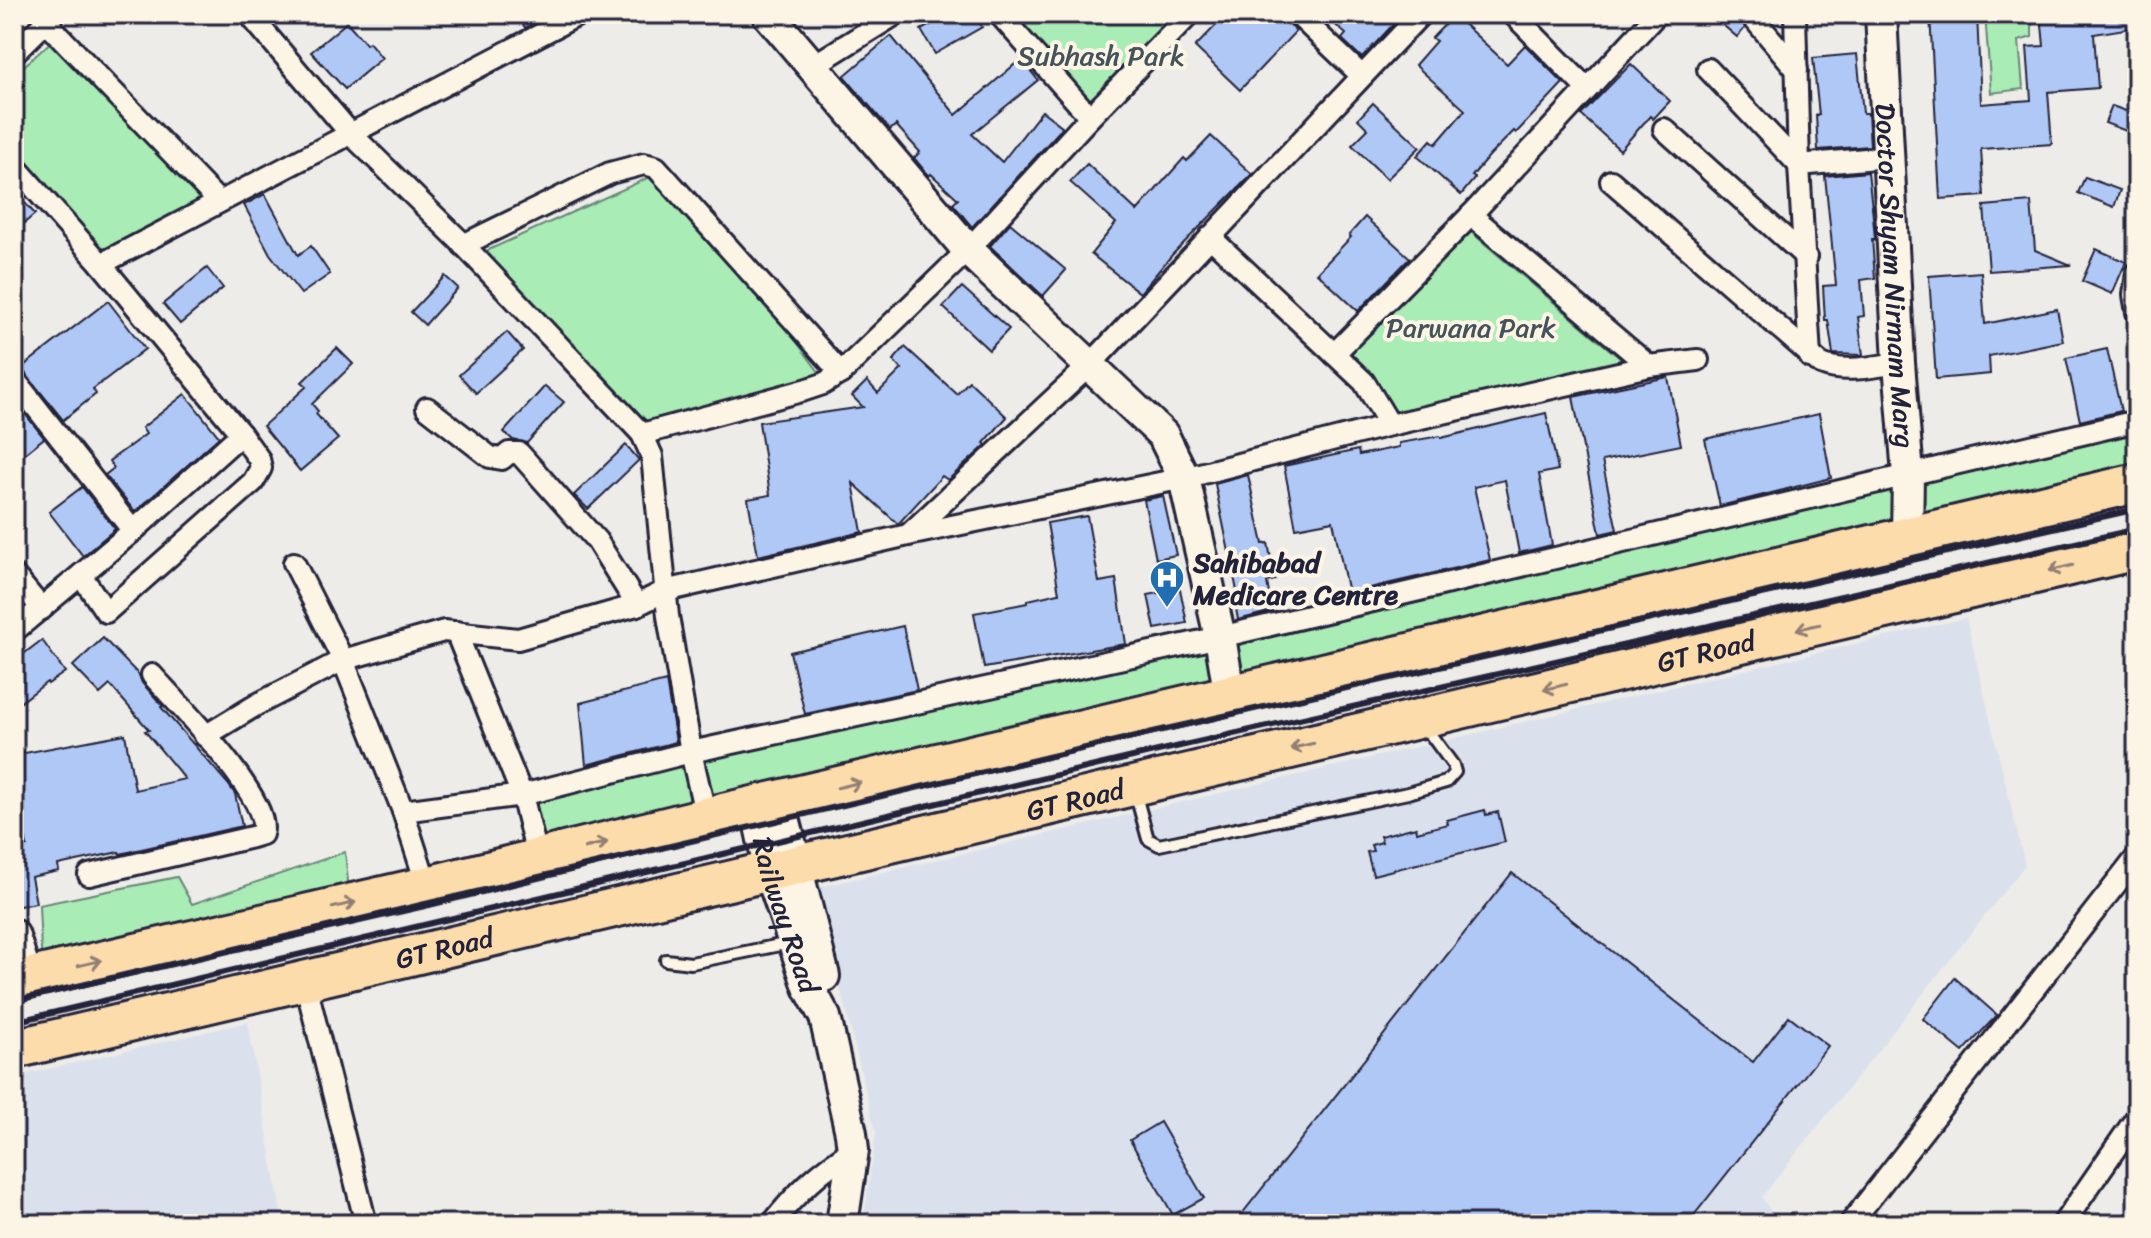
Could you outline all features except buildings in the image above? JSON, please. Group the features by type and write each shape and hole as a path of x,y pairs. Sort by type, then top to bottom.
{"highway":[{"path":"23,979 2137,483"},
{"name":"GT Road","path":"14,1049 2137,550"}],"street":[{"path":"249,14 350,133 463,245 642,434 652,456 665,591 691,752 706,817"},
{"path":"101,264 580,14"},
{"path":"768,14 968,250 1163,435 1184,478 1220,637 1230,697"},
{"path":"814,65 896,14"},
{"path":"999,14 1090,117"},
{"path":"642,434 805,390 841,373 968,250 1190,14"},
{"path":"1297,14 1362,76"},
{"path":"908,535 1090,365 1421,14"},
{"path":"1334,354 1471,215 1657,14"},
{"path":"1795,14 1799,165 1810,357"},
{"name":"Doctor Shyam Nirmam Marg","path":"1881,14 1899,363 1908,475 1907,537"},
{"path":"14,53 50,18 219,202"},
{"path":"1523,18 1587,89"},
{"path":"1755,20 1797,70"},
{"path":"1708,69 1799,165"},
{"path":"1664,129 1806,257"},
{"path":"1799,165 1888,157"},
{"path":"463,245 610,173 644,164 656,167 841,373"},
{"path":"14,165 101,264 241,434 259,459 261,468 258,475 106,612 81,575"},
{"path":"1611,181 1810,357 1832,369 1899,363"},
{"path":"1471,215 1649,366"},
{"path":"1210,237 1364,382 1390,425"},
{"path":"2137,273 2134,295 2137,312"},
{"path":"205,736 258,704 343,660 431,634 456,632 518,639 637,605 665,591 908,535 1184,478 1390,425 1649,366 1698,360"},
{"path":"14,379 133,531"},
{"path":"427,408 490,457 502,459 509,453 519,453 597,541 637,605"},
{"path":"403,811 522,795 691,752 1220,637 2137,421"},
{"path":"14,631 133,531 241,434"},
{"path":"294,563 343,660 403,811 427,886"},
{"path":"14,575 42,609"},
{"path":"456,632 522,795 538,859"},
{"path":"89,875 262,834 263,818 239,774 152,675"},
{"name":"Railway Road","path":"768,804 794,943 809,987 825,1017"},
{"path":"1850,1224 2137,857"},
{"name":"Railway Road","path":"782,869 827,985 825,1017 853,1150 842,1224"},
{"path":"14,929 22,942 23,979"},
{"path":"305,981 366,1224"},
{"path":"2063,1224 2137,1117"},
{"path":"772,1224 816,1175 853,1150"}],"lane":[{"path":"1134,786 1148,839 1159,845 1434,787 1452,778 1455,772 1419,719"},
{"path":"666,960 691,963 794,943"}],"shaded area":[{"path":"1966,618 2025,865 1762,1197 1779,1224 863,1224 876,1134 816,888"},
{"path":"248,1022 283,1224 14,1224 14,1077"}],"green space":[{"name":"Subhash Park","path":"1005,14 1198,14 1100,116"},
{"path":"1985,14 2032,14 2032,37 2019,41 2023,89 1991,93"},
{"path":"63,31 216,195 101,254 14,155 14,75"},
{"path":"668,169 828,384 647,423 477,255"},
{"name":"Parwana Park","path":"1465,227 1629,366 1393,420 1351,352"},
{"path":"2137,421 2137,483 543,858 523,796"},
{"path":"345,852 350,901 42,973 39,905 177,877 192,904"}],"railway":[{"path":"14,1001 1153,732 2137,509"},
{"path":"14,1022 1158,751 2137,529"}],"place":[{"name":"Sahibabad Medicare Centre","path":"1167,609"}]}
